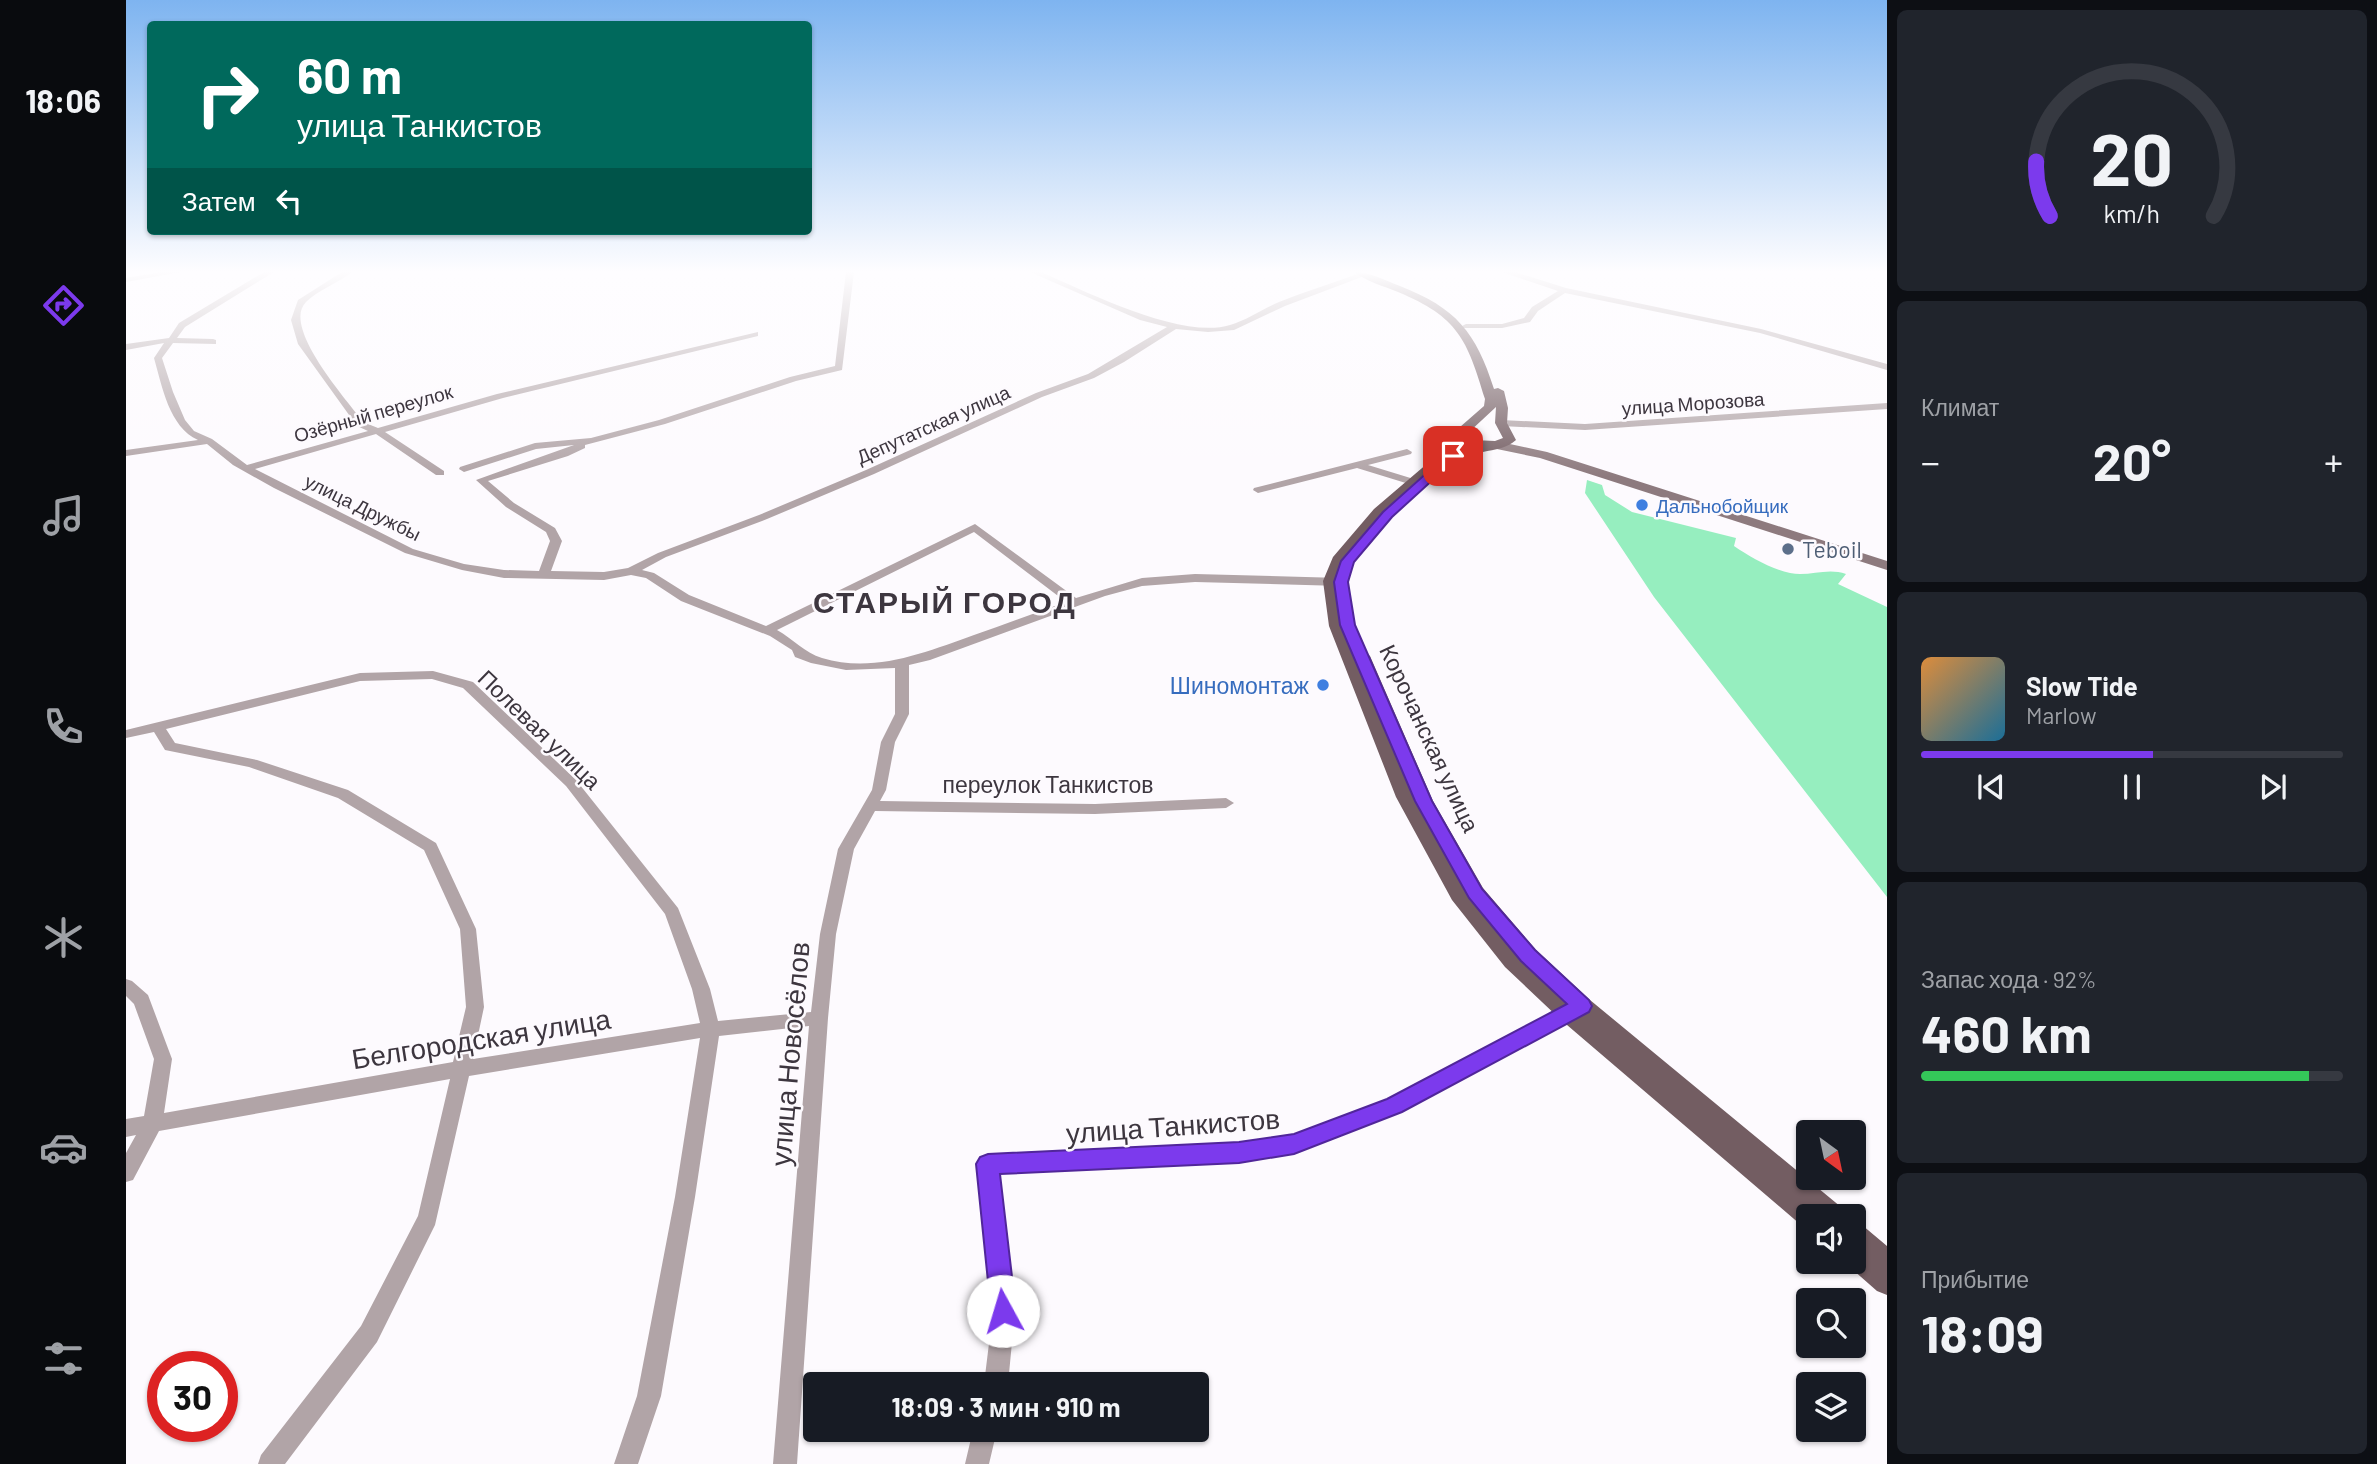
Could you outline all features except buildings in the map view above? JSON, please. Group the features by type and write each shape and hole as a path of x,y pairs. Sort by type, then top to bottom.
{"main road":[{"path":"1336,581 1338,560 1379,512 1490,407 1483,373 1469,340"},
{"path":"1336,581 1348,561 1388,514 1453,456 1507,443 1511,437 1505,429 1502,403 1477,340"},
{"path":"1467,430 1485,425 1505,429 1546,451 1887,558"},
{"path":"1467,430 1469,439 1543,455 1887,566"},
{"name":"Корочанская улица","path":"1336,581 1348,625 1424,801 1469,882 1575,1010 1796,1204"},
{"name":"Корочанская улица","path":"1575,1010 1817,1204"},
{"path":"1866,1245 1887,1263"},
{"path":"1866,1264 1887,1282"}],"street":[{"path":"126,347 167,340"},
{"name":"улица Дружбы","path":"169,340 159,358 168,392 181,421 191,433 209,441 247,468 409,551 504,575 604,576 631,571 650,575 685,598 767,631 820,664 855,669 902,663 1142,582 1195,578 1336,581"},
{"path":"176,340 213,342"},
{"path":"301,340 360,424 378,431 440,473"},
{"name":"Озёрный переулок","path":"247,468 487,399 729,340"},
{"path":"464,469 535,446 591,441 662,422 793,379 839,368 842,340"},
{"name":"Депутатская улица","path":"631,571 662,555 805,500 1039,395 1098,373 1151,340"},
{"path":"1795,340 1887,366"},
{"name":"улица Морозова","path":"1505,429 1585,428 1847,411 1887,405"},
{"path":"126,453 209,441"},
{"path":"544,575 556,541 551,530 510,505 481,480 564,454 591,441"},
{"path":"1258,490 1361,466 1407,452"},
{"path":"1361,466 1413,482"},
{"path":"767,631 975,527 1075,603"},
{"name":"улица Новосёлов","path":"785,1464 818,1018 828,934 846,849 879,790 888,742 902,714 902,663"},
{"name":"Полевая улица","path":"126,734 360,677 433,675 468,685 571,783 672,912 701,989 711,1029"},
{"path":"157,725 170,747 252,763 343,794 430,847 468,929 475,1007 428,1218 369,1334 270,1464"},
{"name":"переулок Танкистов","path":"870,806 1095,809 1226,803"},
{"path":"126,986 142,1000 163,1059 153,1123 126,1173"},
{"name":"улица Танкистов","path":"997,1372 1003,1311 988,1164 1239,1153 1294,1144 1406,1100 1575,1010"},
{"name":"Белгородская улица","path":"126,1128 711,1029 818,1018"},
{"path":"626,1464 649,1396 685,1197 711,1029"},
{"path":"977,1464 982,1442"}],"green space":[{"path":"1587,480 1602,485 1605,495 1632,512 1736,538 1734,546 1775,569 1797,574 1832,571 1846,574 1838,584 1887,607 1887,897 1654,597 1585,493"}],"place":[{"name":"Дальнобойщик","path":"1642,505"},
{"name":"Teboil","path":"1788,549"},
{"name":"Шиномонтаж","path":"1323,685"}],"district":[{"name":"СТАРЫЙ ГОРОД","path":"945,601"}],"route":[{"path":"1003,1311 988,1164 1239,1153 1294,1144 1394,1106 1582,1006 1528,956 1476,893 1424,801 1348,625 1341,582 1348,561 1388,514 1453,456"}]}
